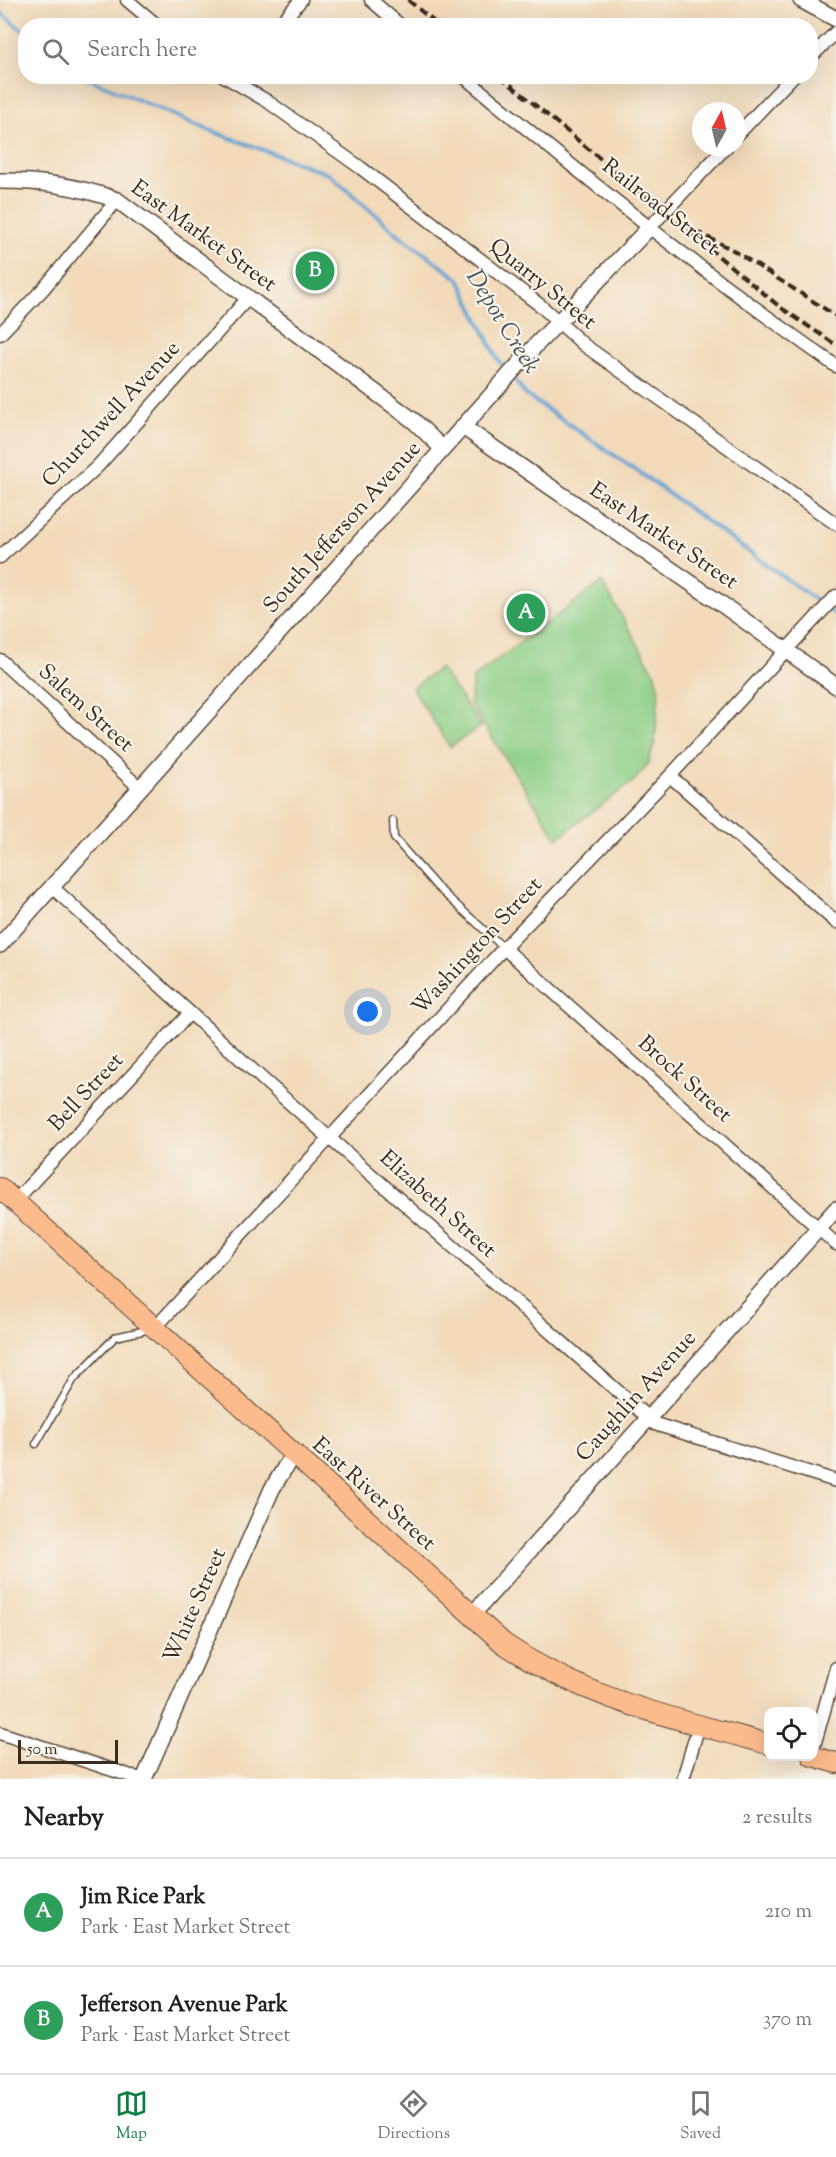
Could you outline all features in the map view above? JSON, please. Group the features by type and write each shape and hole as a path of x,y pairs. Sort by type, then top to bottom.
{"main road":[{"name":"East River Street","path":"8,1197 471,1616 530,1661 583,1689 647,1711 764,1743"},
{"path":"818,1758 836,1763"}],"street":[{"path":"127,0 148,18"},
{"path":"285,18 301,0"},
{"path":"371,0 392,18"},
{"path":"801,0 836,19"},
{"path":"818,50 836,32"},
{"name":"Quarry Street","path":"239,84 267,101 361,168 558,322 584,345 836,524"},
{"name":"Railroad Street","path":"473,84 763,315 836,366"},
{"path":"746,126 785,84"},
{"name":"South Jefferson Avenue","path":"0,945 510,374 717,156"},
{"name":"East Market Street","path":"0,182 48,182 71,185 117,200 414,421 443,449"},
{"path":"0,334 44,288 117,200"},
{"name":"Churchwell Avenue","path":"0,557 98,466 249,297"},
{"name":"East Market Street","path":"463,427 836,686"},
{"name":"Washington Street","path":"154,1329 504,948 670,776 830,602"},
{"name":"Salem Street","path":"0,660 141,789"},
{"path":"670,776 836,922"},
{"name":"Elizabeth Street","path":"52,887 330,1138 647,1418 655,1424 836,1481"},
{"name":"Brock Street","path":"504,948 836,1244"},
{"name":"Bell Street","path":"8,1197 190,1013"},
{"name":"Caughlin Avenue","path":"471,1616 836,1209"},
{"name":"White Street","path":"142,1779 272,1489 292,1454"},
{"path":"818,1729 836,1668"},
{"path":"683,1779 699,1725"},
{"path":"0,1733 142,1779"}],"lane":[{"path":"393,821 394,838 437,887 504,948"},
{"path":"36,1444 74,1379 115,1337 154,1329"}],"green space":[{"path":"602,582 654,672 659,690 655,741 648,764 635,780 557,838 470,704 473,678"},
{"path":"440,668 481,726 450,747 412,688"}],"waterway":[{"name":"Depot Creek","path":"0,12 18,27"},
{"name":"Depot Creek","path":"101,84 206,129 329,174 399,235 459,279 498,360 507,371"},
{"name":"Depot Creek","path":"512,377 526,395 640,473 836,615"}],"railway":[{"path":"408,0 429,18"},
{"path":"510,84 780,307 836,345"},
{"path":"695,231 733,250 836,316"}],"place":[{"name":"Jefferson Avenue Park","path":"315,271"},
{"name":"Jim Rice Park","path":"526,613"}]}
